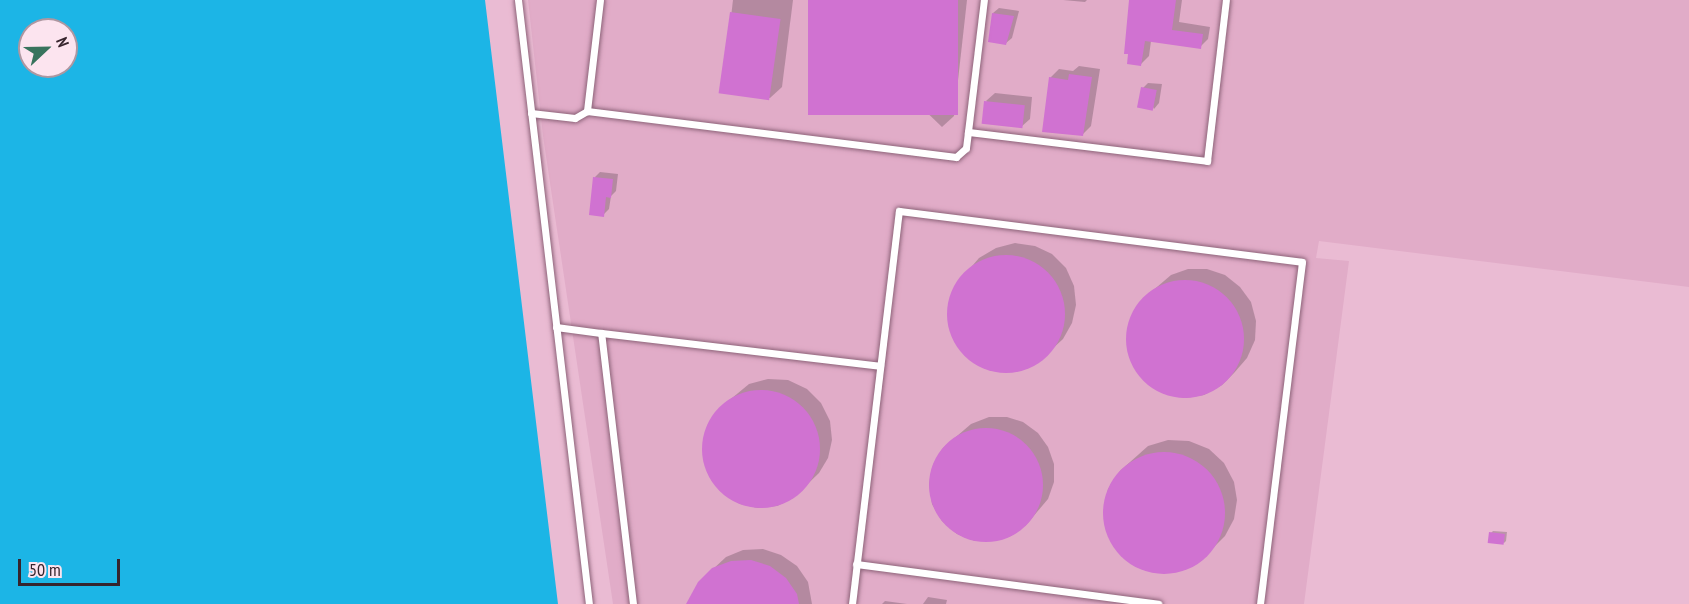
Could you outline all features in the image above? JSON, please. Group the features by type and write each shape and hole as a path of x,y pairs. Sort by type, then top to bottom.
{"lane":[{"path":"518,0 589,604"},
{"path":"587,111 600,0"},
{"path":"531,113 575,118 587,111 956,157 966,147 984,0"},
{"path":"968,132 1207,161 1226,0"},
{"path":"852,604 899,211 1302,262 1260,604"},
{"path":"556,327 880,366"},
{"path":"601,333 633,604"},
{"path":"856,564 1158,604"}],"shaded area":[{"path":"528,0 1689,0 1689,287 1319,241 1316,258 1349,261 1304,604 613,604 543,136"}],"water":[{"path":"0,0 485,0 558,604 0,604"}],"building":[{"path":"808,0 958,0 958,115 808,115"},
{"path":"1129,0 1176,0 1172,30 1203,34 1201,49 1145,41 1141,66 1127,64 1128,54 1124,54"},
{"path":"730,12 781,19 769,100 719,93"},
{"path":"992,13 1014,16 1006,45 988,42"},
{"path":"1069,74 1092,77 1083,136 1042,132 1049,77 1068,80"},
{"path":"1141,87 1157,90 1153,111 1137,108"},
{"path":"984,101 1025,105 1022,128 982,124"},
{"path":"593,177 613,179 611,198 606,197 604,217 589,215"},
{"path":"1006,255 1029,260 1048,272 1060,291 1065,314 1060,337 1048,356 1029,368 1006,373 983,368 964,356 952,337 947,314 952,291 964,272 983,260"},
{"path":"1185,280 1208,284 1227,297 1240,316 1244,339 1240,362 1227,381 1208,394 1185,398 1162,394 1143,381 1130,362 1126,339 1130,316 1143,297 1162,284"},
{"path":"761,390 784,394 803,407 816,426 820,449 816,472 803,491 784,504 761,508 738,504 719,491 706,472 702,449 706,426 719,407 738,394"},
{"path":"986,428 1008,432 1027,444 1039,463 1043,485 1039,507 1027,526 1008,538 986,542 964,538 945,526 933,507 929,485 933,463 945,444 964,432"},
{"path":"1164,452 1187,456 1207,470 1221,490 1225,513 1221,536 1207,556 1187,570 1164,574 1141,570 1121,556 1107,536 1103,513 1107,490 1121,470 1141,456"},
{"path":"1489,532 1505,534 1504,545 1488,543"},
{"path":"751,560 770,566 786,578 797,594 799,604 686,604 698,582 712,568 731,561"}]}
